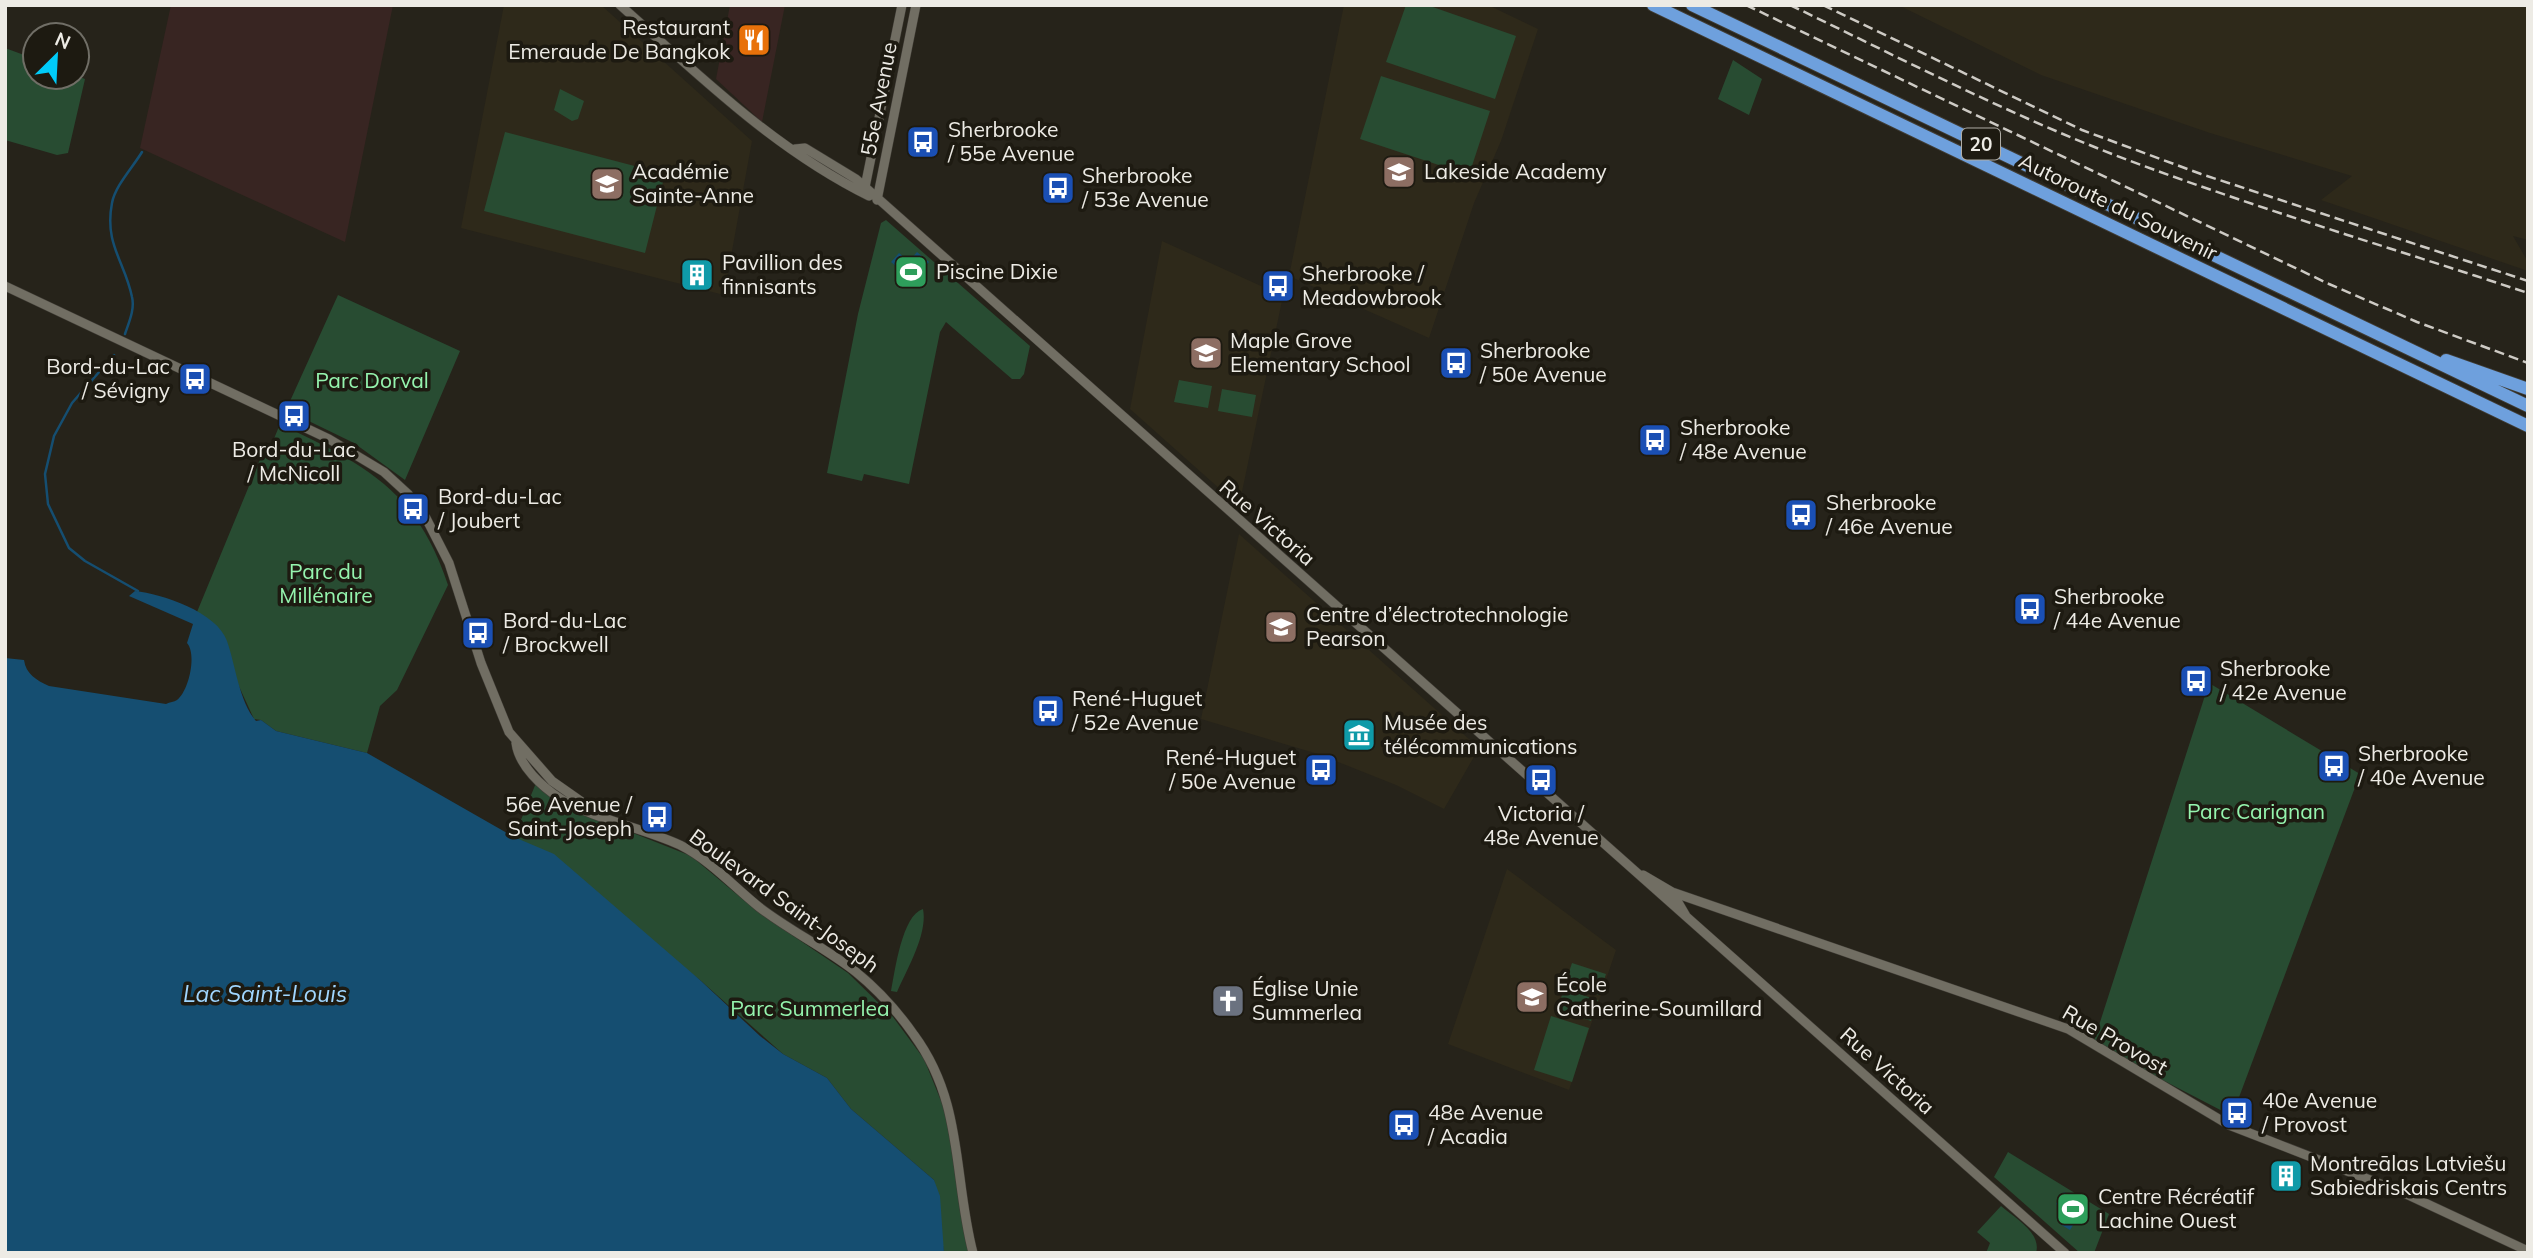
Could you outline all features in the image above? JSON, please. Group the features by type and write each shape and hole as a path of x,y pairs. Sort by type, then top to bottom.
{"highway":[{"name":"Autoroute du Souvenir","path":"1653,5 2528,426"},
{"name":"Autoroute du Souvenir","path":"1692,5 2528,406"},
{"path":"2403,346 2491,374 2528,389"}],"street":[{"name":"Rue Victoria","path":"620,5 759,128 795,149 803,160 865,191 877,200 2065,1253"},
{"name":"55e Avenue","path":"865,191 902,5"},
{"name":"55e Avenue","path":"877,200 916,5"},
{"name":"Boulevard Saint-Joseph","path":"5,286 329,439 367,460 398,484 426,517 438,540 500,716 516,743 517,753 568,803 662,837 700,856 760,907 856,972 899,1016 933,1066 952,1116 973,1253"},
{"name":"Rue Victoria","path":"1636,871 1672,892 1686,916"},
{"name":"Rue Provost","path":"1672,892 2068,1029 2230,1125 2406,1194 2528,1251"}],"shaded area":[{"path":"171,5 393,5 345,242 140,148"},
{"name":"Académie Sainte-Anne","path":"504,5 601,5 752,141 724,295 461,228"},
{"path":"730,5 785,5 762,122 716,79"},
{"name":"Lakeside Academy","path":"1344,5 1488,5 1538,29 1501,141 1474,203 1429,338 1289,276"},
{"path":"1898,5 2528,5 2528,240 2513,236 2528,262 2528,271 2321,200 2352,176 2210,133 2041,75"},
{"name":"Maple Grove Elementary School","path":"1162,241 1283,296 1239,506 1130,409"},
{"name":"Centre d’électrotechnologie Pearson","path":"1239,534 1479,748 1444,809 1396,785 1318,754 1201,719"},
{"name":"École Catherine-Soumillard","path":"1507,869 1616,950 1569,1090 1448,1044"}],"green space":[{"path":"1406,5 1427,5 1516,36 1495,99 1386,62"},
{"path":"5,48 21,54 21,91 82,91 68,153 57,155 5,140"},
{"path":"1733,60 1762,79 1749,115 1718,99"},
{"path":"1381,76 1490,111 1469,175 1360,139"},
{"path":"560,89 584,101 578,119 572,121 554,110"},
{"path":"505,132 665,174 645,253 484,211"},
{"path":"886,220 1030,346 1024,374 1020,379 1012,379 946,322 940,332 909,484 864,474 862,481 827,473 858,314 881,223"},
{"name":"Parc Dorval","path":"338,295 460,351 405,480 354,443 286,410"},
{"path":"1179,380 1212,386 1208,408 1174,402"},
{"path":"1222,389 1256,395 1252,417 1218,411"},
{"name":"Parc du Millénaire","path":"280,424 338,453 384,484 420,525 435,552 448,585 397,690 380,706 367,753 276,731 261,720 254,719 209,621 197,612 261,457 269,451"},
{"name":"Parc Carignan","path":"2209,683 2360,774 2232,1116 2093,1044"},
{"name":"Parc Summerlea","path":"536,783 580,812 691,856 758,912 848,973 893,1017 924,1059 948,1118 968,1253 944,1253 934,1180 851,1109 827,1078 783,1054 700,980 514,837"},
{"path":"923,909 924,919 916,951 897,992 891,991 905,932 916,913"},
{"path":"1572,963 1606,974 1599,995 1565,984"},
{"path":"1564,989 1598,1000 1591,1021 1557,1010"},
{"path":"1551,1016 1589,1028 1572,1082 1534,1070"},
{"path":"2008,1152 2109,1214 2094,1253 2080,1253 1994,1177"},
{"path":"2001,1206 2031,1233 2037,1246 2036,1253 1986,1253 1990,1243 1977,1232"}],"water":[{"name":"Piscine Dixie","path":"917,252 929,262 913,281 891,262 899,253 909,261"},
{"name":"Lac Saint-Louis","path":"135,591 173,600 212,621 227,641 242,694 256,721 261,720 276,731 367,753 514,837 554,854 700,980 760,1036 783,1054 827,1078 851,1109 934,1180 940,1196 944,1253 5,1253 5,658 24,660 32,676 49,686 166,704 176,701 185,689 190,672 191,655 187,643 193,624 129,596"},
{"name":"Centre Récréatif Lachine Ouest","path":"2064,1192 2085,1206 2070,1230 2060,1224 2068,1212 2056,1204"}],"waterway":[{"path":"125,334 133,302 113,242 110,217 117,190 142,152"},
{"path":"114,355 72,403 54,436 45,474 48,504 69,548 85,561 138,591"}],"railway":[{"path":"1746,5 2329,284 2417,322 2528,363"},
{"path":"1790,5 1990,101 2112,154 2267,209 2528,293"},
{"path":"1823,5 2082,130 2201,174 2528,281"}],"place":[{"name":"Restaurant Emeraude De Bangkok","path":"754,40"},
{"name":"Sherbrooke / 55e Avenue","path":"923,142"},
{"name":"Lakeside Academy","path":"1399,172"},
{"name":"Académie Sainte-Anne","path":"607,184"},
{"name":"Sherbrooke / 53e Avenue","path":"1058,188"},
{"name":"Piscine Dixie","path":"911,272"},
{"name":"Pavillion des finnisants","path":"697,275"},
{"name":"Sherbrooke / Meadowbrook","path":"1278,286"},
{"name":"Maple Grove Elementary School","path":"1206,353"},
{"name":"Sherbrooke / 50e Avenue","path":"1456,363"},
{"name":"Bord-du-Lac / Sévigny","path":"195,379"},
{"name":"Bord-du-Lac / McNicoll","path":"294,416"},
{"name":"Sherbrooke / 48e Avenue","path":"1655,440"},
{"name":"Bord-du-Lac / Joubert","path":"413,509"},
{"name":"Sherbrooke / 46e Avenue","path":"1801,515"},
{"name":"Sherbrooke / 44e Avenue","path":"2030,609"},
{"name":"Centre d’électrotechnologie Pearson","path":"1281,627"},
{"name":"Bord-du-Lac / Brockwell","path":"478,633"},
{"name":"Sherbrooke / 42e Avenue","path":"2196,681"},
{"name":"René-Huguet / 52e Avenue","path":"1048,711"},
{"name":"Musée des télécommunications","path":"1359,735"},
{"name":"Sherbrooke / 40e Avenue","path":"2334,766"},
{"name":"René-Huguet / 50e Avenue","path":"1321,770"},
{"name":"Victoria / 48e Avenue","path":"1541,780"},
{"name":"56e Avenue / Saint-Joseph","path":"657,817"},
{"name":"École Catherine-Soumillard","path":"1532,997"},
{"name":"Église Unie Summerlea","path":"1228,1001"},
{"name":"40e Avenue / Provost","path":"2237,1113"},
{"name":"48e Avenue / Acadia","path":"1404,1125"},
{"name":"Montreālas Latviešu Sabiedriskais Centrs","path":"2286,1176"},
{"name":"Centre Récréatif Lachine Ouest","path":"2073,1209"}]}
